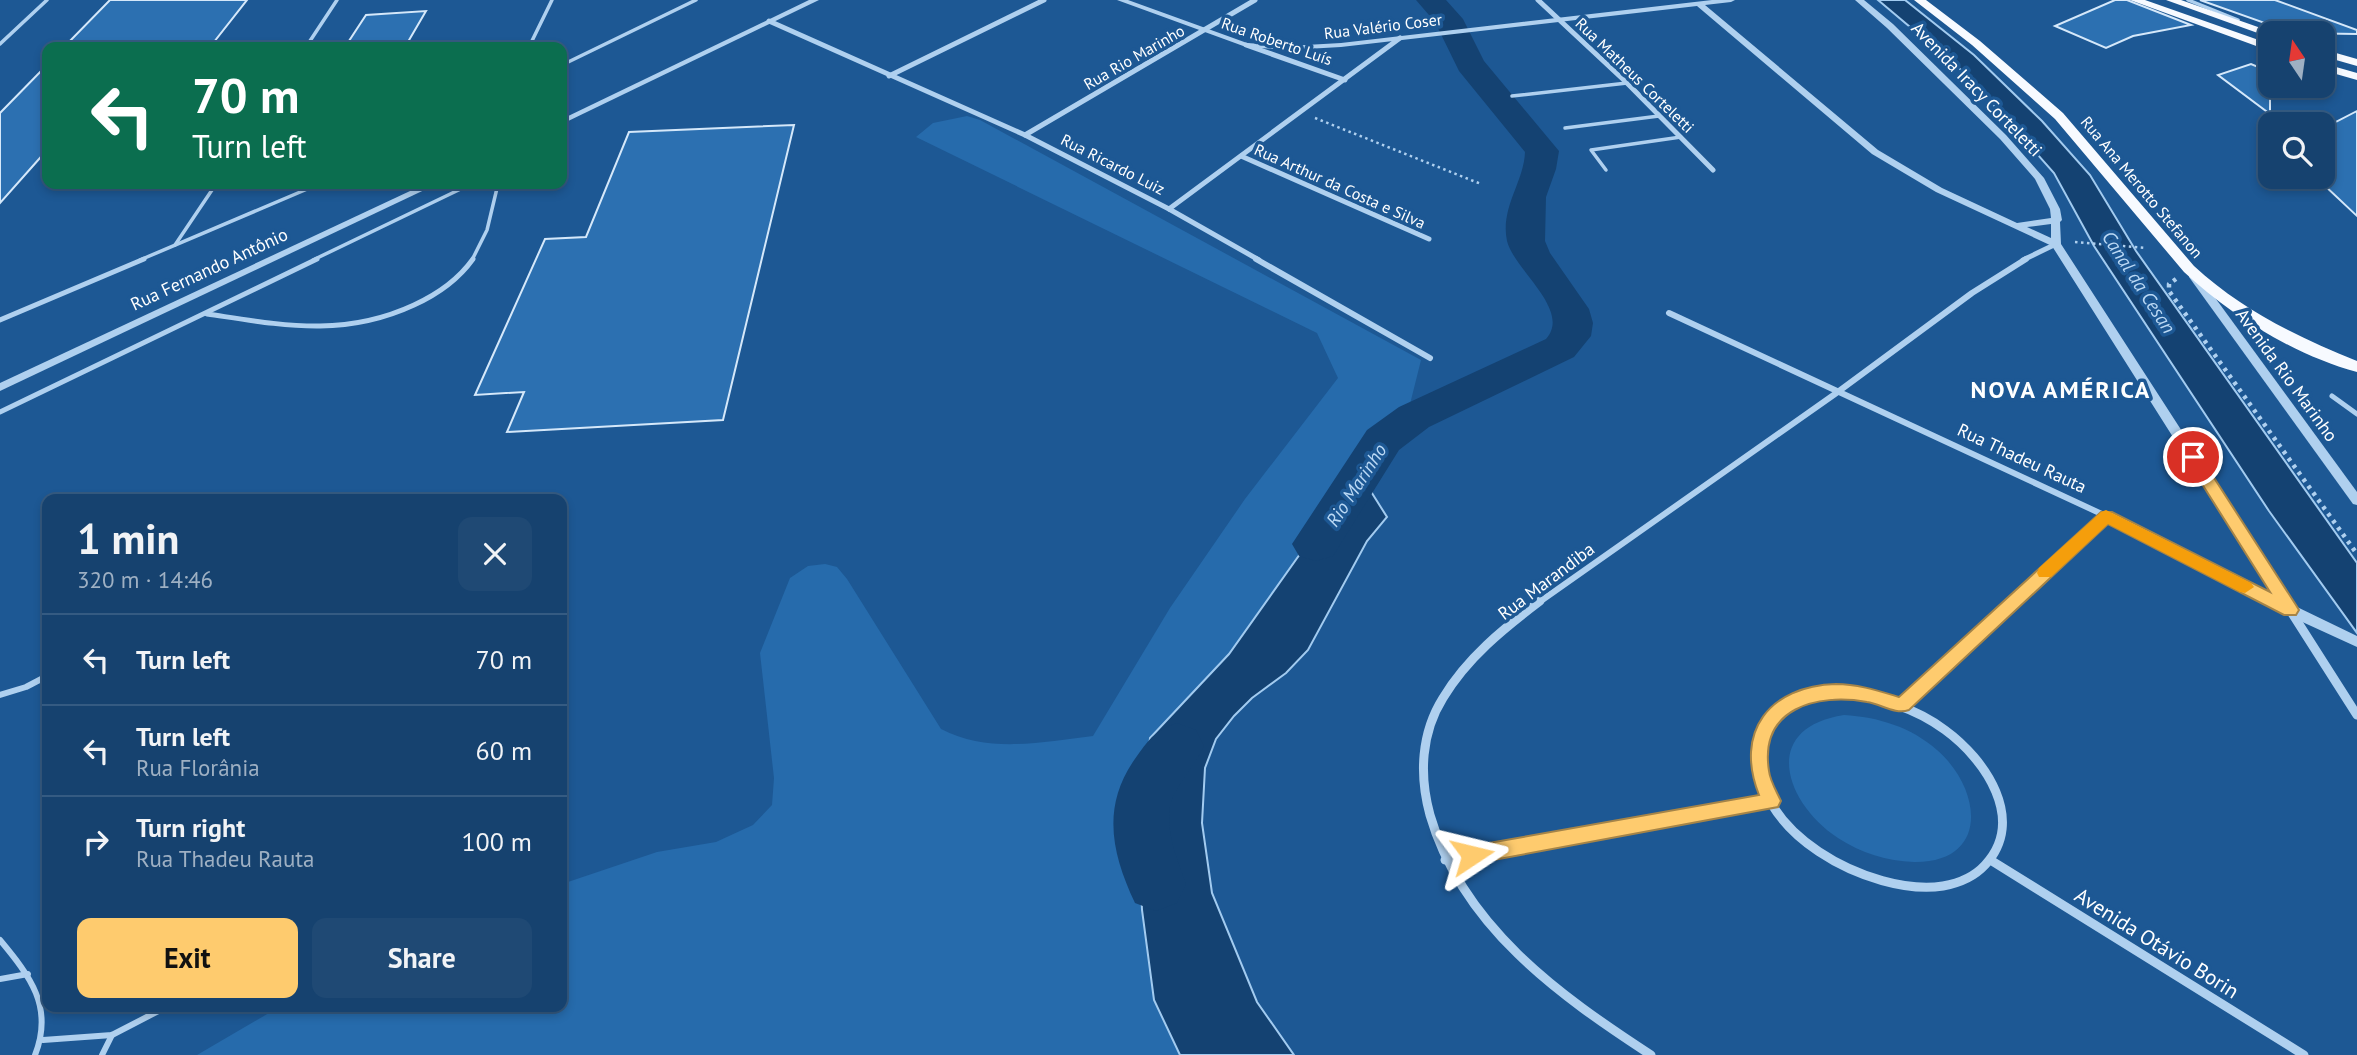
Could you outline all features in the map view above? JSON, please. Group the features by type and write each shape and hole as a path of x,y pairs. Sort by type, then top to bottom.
{"main road":[{"name":"Rua Ana Merotto Stefanon","path":"1920,0 1976,43 2059,116 2181,271 2269,328 2357,367"},
{"path":"2135,0 2258,44"},
{"path":"2171,0 2258,30"},
{"path":"2335,56 2357,63"},
{"path":"2335,70 2357,78"}],"street":[{"path":"567,120 815,0"},
{"path":"889,76 1044,0"},
{"name":"Rua Roberto Luís","path":"1121,0 1345,80"},
{"name":"Rua Rio Marinho","path":"1025,135 1255,0"},
{"name":"Rua Matheus Corteletti","path":"1538,0 1627,83 1713,170"},
{"name":"Rua Valério Coser","path":"1246,45 1307,48 1731,0"},
{"name":"Avenida Iracy Corteletti","path":"1859,0 1890,26 2003,137 2039,178 2050,196 2057,220 2056,244"},
{"path":"1696,2 1875,152 1939,190 2056,244 2357,715"},
{"name":"Rua Ricardo Luiz","path":"769,21 1025,135 1169,209 1430,358"},
{"path":"1169,209 1400,38"},
{"name":"Rua Arthur da Costa e Silva","path":"1241,156 1429,239"},
{"name":"Rua Fernando Antônio","path":"0,387 421,189"},
{"path":"2015,225 2057,220"},
{"name":"Rua Marandiba","path":"1651,1055 1572,1001 1507,945 1474,908 1445,860 1424,802 1421,768 1425,733 1440,701 1472,660 1537,604 1839,392 1994,276 2023,258 2056,244"},
{"name":"Avenida Rio Marinho","path":"2181,271 2357,501"},
{"name":"Rua Thadeu Rauta","path":"1669,313 2106,516 2355,641"},
{"path":"1902,705 2106,516"},
{"path":"1836,692 1869,695 1902,705 1932,720 1958,740 1980,763 1996,789 2003,815 2002,840 1992,861 1969,879 1938,888 1900,887 1874,880 1824,856 1793,830 1771,801 1759,773 1759,746 1766,724 1783,706 1807,696 1836,692"},
{"path":"1445,860 1771,801"},
{"name":"Avenida Otávio Borin","path":"1992,861 2304,1055"}],"lane":[{"path":"0,44 47,0"},
{"path":"309,42 337,0"},
{"path":"531,42 552,0"},
{"path":"567,63 696,0"},
{"path":"2188,0 2258,29"},
{"path":"1513,96 1627,83"},
{"path":"1564,128 1659,116"},
{"path":"1606,170 1591,150 1681,137"},
{"path":"175,245 213,189"},
{"path":"0,320 307,189"},
{"path":"0,412 461,189"},
{"path":"207,314 287,325 334,328 357,326 402,312 443,290 466,268 484,237 497,189"},
{"path":"2332,396 2357,414"},
{"path":"0,695 42,679"},
{"path":"0,940 29,974 40,1001 43,1040 35,1055"},
{"path":"0,979 29,974"},
{"path":"43,1040 112,1035 156,1012"},
{"path":"102,1055 112,1035"}],"path":[{"path":"1302,112 1481,184"},
{"path":"2147,239 2155,249"},
{"path":"2090,243 2136,247"},
{"path":"2181,271 2169,284 2169,291 2357,554"}],"shaded area":[{"path":"967,116 980,120 1421,360 1405,424 1322,523 1229,654 1151,738 1154,1000 1180,1055 197,1055 271,1012 567,1012 567,882 657,852 716,842 753,825 772,805 774,778 760,653 790,578 808,566 825,564 837,567 847,579 941,729 959,737 997,744 1035,743 1093,736 1170,608 1245,499 1338,378 1317,333 916,137 933,123"},
{"path":"1844,715 1869,718 1905,729 1927,742 1952,766 1970,803 1971,821 1967,837 1956,850 1939,859 1914,862 1874,855 1838,838 1819,823 1804,805 1794,787 1789,768 1791,750 1800,735 1817,723"}],"water":[{"name":"Canal da Cesan","path":"1878,0 1905,0 1974,55 2042,121 2090,175 2136,251 2357,563 2357,633 2269,511 2094,246 2054,173 1967,75"},
{"path":"1350,490 1370,490 1387,517 1367,541 1308,650 1286,673 1252,698 1234,716 1216,739 1205,768 1202,823 1212,893 1257,1002 1294,1055 1180,1055 1154,1000 1142,910 1139,841 1150,738 1229,654 1322,523"}],"building":[{"path":"110,0 247,0 214,42 69,42"},
{"path":"2115,0 2127,0 2191,25 2133,36 2106,48 2055,26"},
{"path":"2200,0 2275,0 2332,21 2259,21"},
{"path":"426,11 408,42 348,42 366,15"},
{"path":"2335,22 2357,30 2357,34 2335,34"},
{"path":"2251,64 2258,67 2258,98 2270,98 2270,112 2218,75"},
{"path":"42,70 42,156 0,203 0,113"},
{"path":"2357,111 2357,216 2328,189 2335,189 2335,122"},
{"path":"794,125 723,420 507,432 524,392 475,395 545,239 586,237 629,132"}],"waterway":[{"name":"Rio Marinho","path":"1316,544 1383,440 1414,417 1560,348 1571,336 1573,323 1570,309 1531,253 1526,241 1528,197 1539,169 1542,151 1470,64 1448,19 1430,0"},
{"name":"Rio Marinho","path":"1156,884 1145,848 1142,810 1148,787 1177,746"}],"slow traffic":[{"path":"2045,573 2106,516 2245,587"}],"district":[{"name":"NOVA AMÉRICA","path":"2061,389"}],"route":[{"path":"1472,855 1771,801 1759,773 1759,746 1766,724 1783,706 1807,696 1836,692 1869,695 1902,705 2106,516 2290,610 2193,457"}]}
